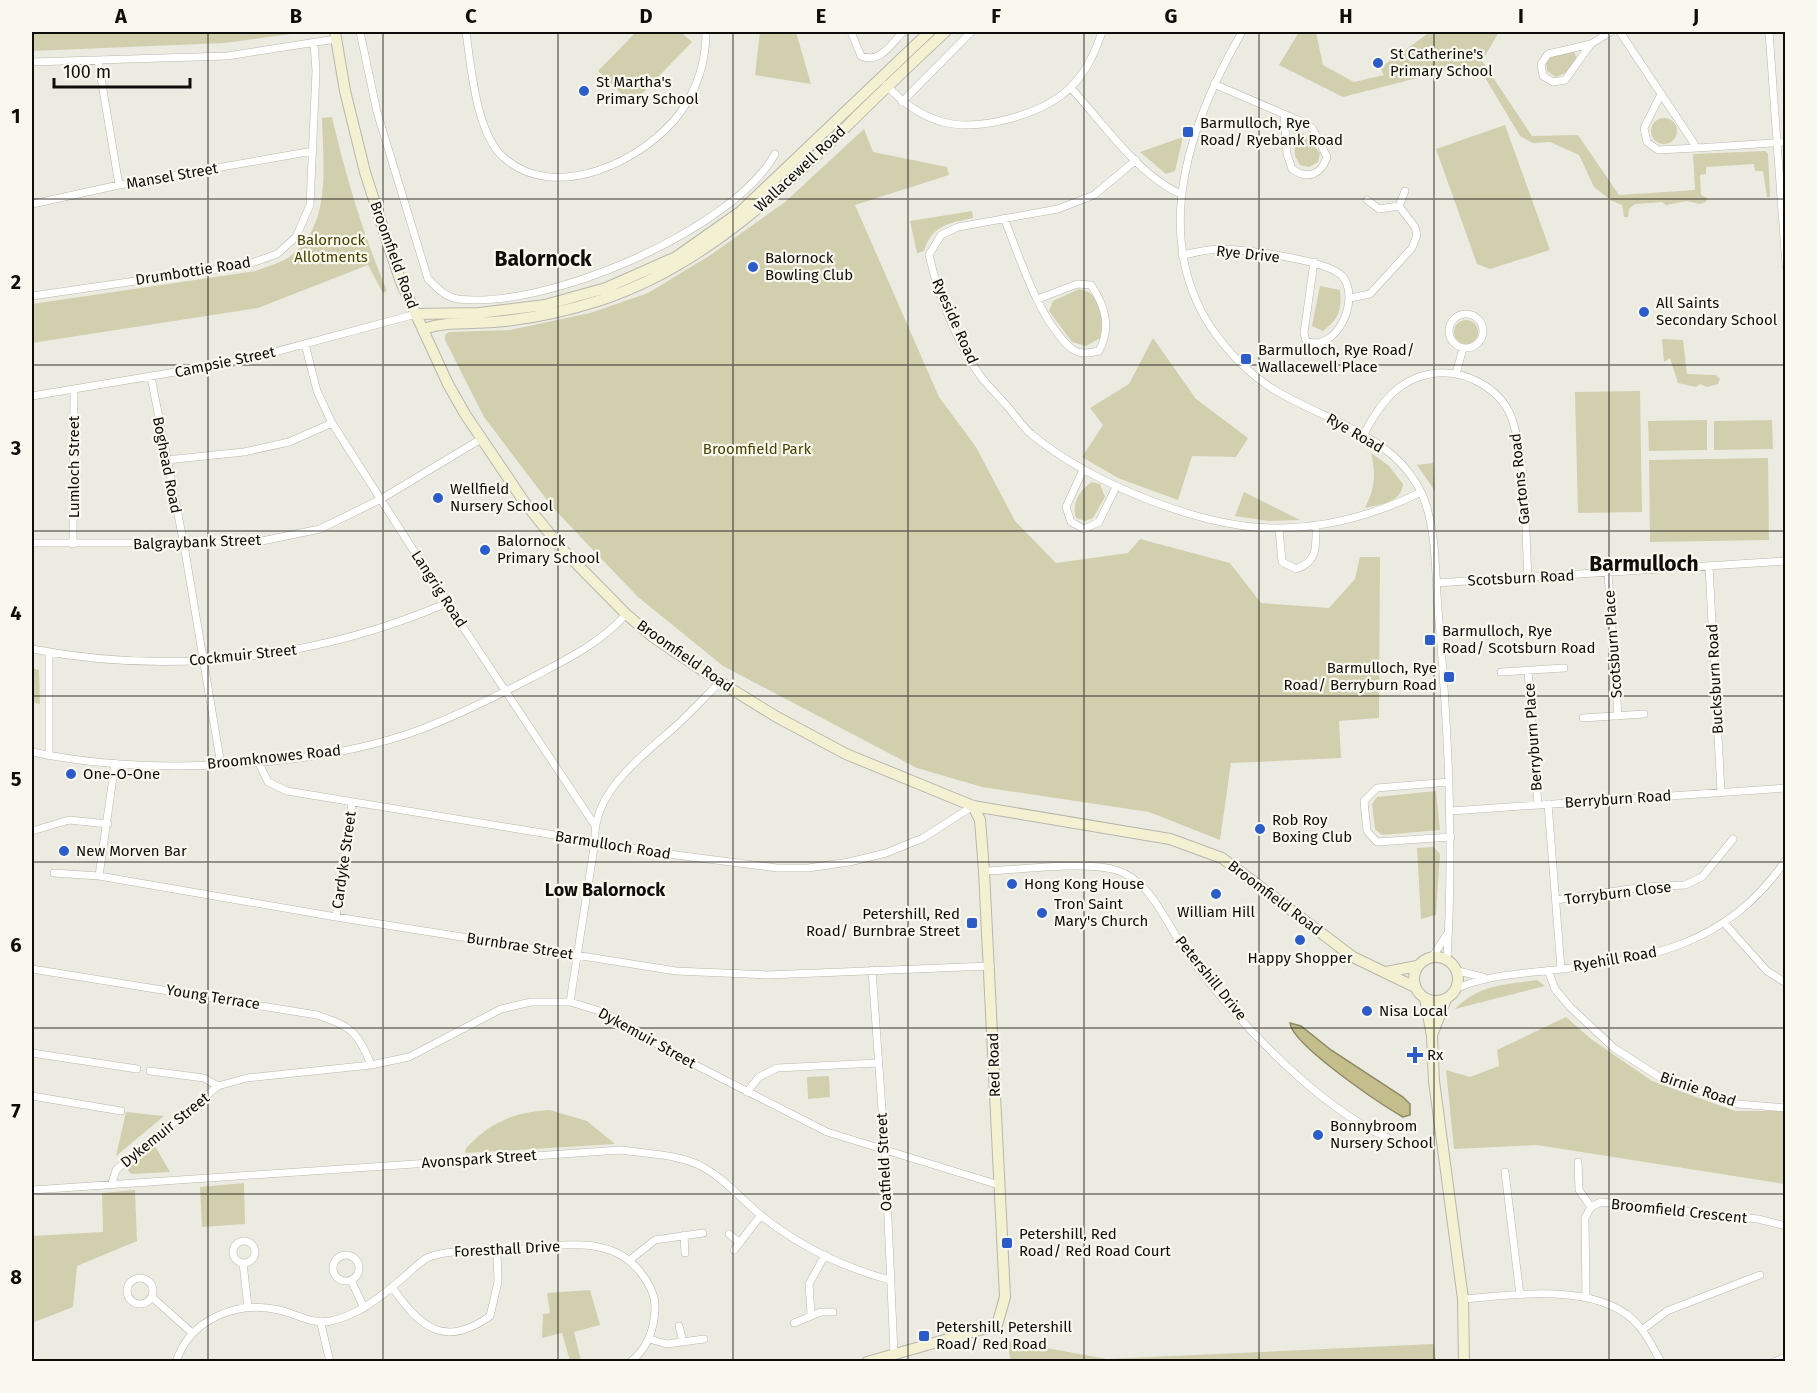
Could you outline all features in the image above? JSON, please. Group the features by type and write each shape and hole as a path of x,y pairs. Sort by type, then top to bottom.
{"street":[{"path":"466,32 481,120 503,157 534,175 566,179 610,166 647,145 679,114 698,82 706,50 706,32"},
{"path":"851,32 861,56 869,59 877,58 903,32"},
{"name":"Wallacewell Road","path":"884,82 929,32"},
{"name":"Wallacewell Road","path":"423,329 440,324 492,322 532,317 600,300 638,281 740,212 884,82 945,32"},
{"path":"902,102 971,32"},
{"path":"884,82 902,102 943,122 988,124 1033,111 1071,88 1092,60 1102,32"},
{"name":"Rye Road","path":"1242,32 1214,84 1198,122 1181,194 1182,255 1193,295 1203,315 1241,364 1274,390 1364,434 1400,462 1420,492 1431,526 1451,811 1447,959"},
{"path":"1591,44 1565,80 1553,82 1543,76 1541,64 1548,54 1591,44 1610,32"},
{"path":"1620,32 1697,148"},
{"path":"1769,32 1782,142 1785,266"},
{"name":"Broomfield Road","path":"361,34 377,112 411,228 428,279 441,293"},
{"name":"Broomfield Road","path":"32,62 227,56 314,44 335,35 345,92 365,172 401,282 448,384 481,439 525,503 562,549 626,614 653,637 775,716 846,754 973,806 1170,839 1222,858 1353,957 1415,987"},
{"name":"Drumbottie Road","path":"32,296 246,265 277,254 296,237 310,204 316,71 314,44"},
{"path":"98,60 119,185"},
{"path":"1214,84 1284,114 1313,129 1327,157 1324,167 1317,175 1305,176 1292,169 1287,154 1284,114"},
{"path":"1071,88 1136,160 1166,187 1181,194"},
{"path":"1662,94 1644,128 1647,142 1658,150 1782,142"},
{"name":"Mansel Street","path":"32,204 119,185 313,151"},
{"name":"Wallacewell Road","path":"441,293 457,299 509,297 567,284 628,263 660,248 705,220 741,192 769,165 775,154"},
{"name":"Ryeside Road","path":"1136,160 1094,195 1058,209 958,227 941,235 929,255 943,303 976,369 1029,432 1083,470 1116,487 1171,508 1279,529 1316,526 1358,518 1420,492"},
{"path":"1399,207 1405,191"},
{"path":"1367,200 1380,209 1399,207"},
{"path":"1314,262 1304,333 1306,341 1321,342 1337,330 1345,320 1350,298 1371,294 1412,248 1417,235 1415,227 1399,207"},
{"path":"1004,218 1038,299 1054,327 1073,350 1084,354 1099,351 1106,338 1107,321 1100,297 1092,285 1077,284 1038,299"},
{"name":"Rye Drive","path":"1182,255 1223,249 1314,262 1339,273 1344,279 1350,298"},
{"path":"628,263 638,281"},
{"name":"Wallacewell Road","path":"416,314 479,313 545,305 638,281"},
{"name":"Campsie Street","path":"32,396 241,361 416,314"},
{"path":"1461,316 1473,316 1482,325 1482,337 1475,346 1463,348 1453,341 1450,329 1452,323 1461,316"},
{"name":"Langrig Road","path":"305,344 317,391 332,423 505,692 594,824"},
{"path":"1456,374 1463,348"},
{"name":"Gartons Road","path":"1364,434 1377,408 1395,389 1427,374 1456,374 1477,381 1494,393 1506,406 1513,421 1520,461 1528,578"},
{"name":"Boghead Road","path":"151,377 184,545 221,765"},
{"name":"Lumloch Street","path":"74,390 74,544"},
{"path":"166,460 244,453 289,442 332,423"},
{"name":"Balgraybank Street","path":"32,543 184,545 252,543 320,529 381,500 481,439"},
{"path":"1083,470 1066,507 1071,522 1084,529 1099,522 1116,487"},
{"path":"1279,529 1282,562 1296,569 1308,565 1315,554 1316,526"},
{"name":"Scotsburn Road","path":"1436,583 1785,561"},
{"name":"Bucksburn Road","path":"1709,566 1721,792"},
{"name":"Scotsburn Place","path":"1608,573 1618,716"},
{"name":"Cockmuir Street","path":"32,649 134,661 203,662 270,656 335,642 398,624 447,603"},
{"name":"Broomknowes Road","path":"32,752 116,763 221,765 341,751 421,729 505,692 591,646 613,630 626,614"},
{"path":"49,652 49,756"},
{"name":"Berryburn Place","path":"1500,672 1564,668"},
{"name":"Berryburn Place","path":"1528,670 1538,805"},
{"path":"570,1002 595,841 594,824 606,799 631,765 678,724 720,682"},
{"name":"Scotsburn Place","path":"1583,718 1644,714"},
{"name":"Barmulloch Road","path":"258,761 268,782 287,791 716,861 808,868 886,853 923,838 973,806"},
{"path":"99,876 116,763"},
{"path":"1449,782 1377,788 1365,801 1367,831 1377,842 1451,837"},
{"name":"Berryburn Road","path":"1451,811 1785,788"},
{"name":"Cardyke Street","path":"336,917 352,803"},
{"path":"1548,804 1561,969"},
{"name":"Red Road","path":"894,1354 997,1325 1005,1297 981,820 973,806"},
{"path":"32,831 69,820 108,824"},
{"name":"Torryburn Close","path":"1556,900 1643,887 1685,885 1702,877 1733,839"},
{"name":"Ryehill Road","path":"1457,988 1484,977 1561,969 1647,956 1685,943 1725,924 1761,893 1785,860"},
{"name":"Petershill Drive","path":"984,871 1095,867 1118,870 1143,886 1189,955 1291,1072 1336,1106 1388,1138"},
{"name":"Burnbrae Street","path":"54,873 99,876 336,917 687,972 767,975 990,966"},
{"path":"1725,924 1767,971 1785,983"},
{"path":"1386,972 1417,966 1433,956 1449,931"},
{"path":"1432,1036 1446,999 1457,988 1458,971 1447,959 1433,956"},
{"path":"1417,966 1413,978 1415,987 1425,998 1432,1036 1434,1081 1463,1299 1464,1362"},
{"name":"Young Terrace","path":"32,969 317,1015 347,1025 362,1042 371,1065"},
{"name":"Oatfield Street","path":"872,970 885,1151 894,1354"},
{"name":"Birnie Road","path":"1548,970 1556,989 1570,1007 1614,1048 1661,1078 1738,1104 1785,1108"},
{"name":"Ryehill Road","path":"1458,971 1484,977"},
{"path":"1425,998 1436,1001 1446,999"},
{"name":"Dykemuir Street","path":"112,1183 116,1170 218,1086 247,1078 371,1065 410,1057 501,1009 531,1002 570,1002 603,1012 670,1052 827,1132 999,1185"},
{"path":"32,1053 138,1069"},
{"path":"747,1092 759,1077 777,1068 877,1063"},
{"path":"150,1071 204,1078 218,1086"},
{"path":"32,1096 121,1111"},
{"name":"Avonspark Street","path":"32,1190 621,1150 668,1156 701,1166 733,1188 761,1215 785,1233 825,1256 864,1273 890,1280"},
{"path":"1578,1162 1579,1190 1591,1207"},
{"path":"1505,1172 1520,1295"},
{"name":"Broomfield Crescent","path":"1586,1296 1585,1218 1591,1207 1601,1202 1758,1219 1785,1226"},
{"path":"734,1250 761,1215"},
{"path":"630,1362 639,1355 649,1339 655,1316 655,1300 647,1281 631,1259 655,1240 703,1233"},
{"path":"729,1234 740,1243"},
{"path":"684,1235 685,1253"},
{"name":"Foresthall Drive","path":"321,1324 340,1319 364,1308 427,1258 450,1251 497,1251 589,1244 613,1250 631,1259"},
{"path":"392,1287 412,1316 437,1332 453,1333 475,1327 490,1316 498,1282 497,1251"},
{"path":"811,1314 809,1284 825,1256"},
{"path":"243,1263 248,1307"},
{"path":"1642,1330 1667,1311 1760,1275"},
{"path":"351,1280 364,1308"},
{"path":"1463,1299 1520,1295 1586,1296 1616,1308 1642,1330 1661,1362"},
{"path":"153,1298 191,1332"},
{"path":"176,1362 191,1332 217,1316 248,1307 279,1310 321,1324 330,1362"},
{"path":"794,1323 811,1314 832,1312"},
{"path":"679,1326 683,1342"},
{"path":"649,1339 667,1344 704,1339"},
{"path":"867,1362 894,1354"},
{"path":"1774,1362 1785,1356"}],"green space":[{"path":"32,32 305,32 225,43 32,51"},
{"path":"636,32 681,32 692,42 632,104 598,71"},
{"path":"760,32 796,32 811,84 755,75"},
{"path":"1299,32 1316,32 1323,65 1354,82 1384,75 1380,68 1430,32 1499,32 1482,61 1532,136 1578,135 1619,195 1695,190 1693,154 1765,151 1768,154 1770,197 1767,197 1763,171 1755,171 1754,164 1706,167 1706,174 1700,175 1701,195 1707,198 1706,202 1700,204 1687,201 1666,205 1662,202 1635,204 1629,209 1628,217 1624,217 1622,205 1612,201 1594,187 1579,155 1550,142 1533,143 1520,136 1484,76 1460,67 1343,97 1279,65"},
{"path":"1574,52 1577,58 1569,71 1556,77 1547,71 1546,62 1553,55"},
{"name":"Balornock Allotments","path":"332,117 356,205 387,291 383,293 368,265 258,308 32,343 32,304 256,271 286,259 301,246 312,231 318,214 323,176 322,118"},
{"path":"1664,118 1674,121 1677,131 1674,141 1664,144 1654,141 1651,131 1654,121"},
{"path":"1505,125 1550,250 1490,269 1477,264 1436,149"},
{"name":"Broomfield Park","path":"864,129 873,152 947,167 949,175 855,205 939,397 976,447 1015,521 1056,563 1128,553 1140,539 1230,563 1261,603 1329,608 1355,579 1360,557 1380,557 1379,718 1339,721 1341,758 1231,763 1220,840 1149,812 982,787 917,768 723,666 638,597 553,508 484,417 445,340 445,335 449,332 510,330 590,313 648,293 709,256 785,202"},
{"path":"1302,132 1320,153 1318,162 1309,167 1300,165 1295,156 1294,137"},
{"path":"1183,137 1175,171 1166,174 1140,152"},
{"path":"972,211 973,218 937,230 927,242 924,251 917,253 910,221"},
{"path":"1320,286 1340,290 1338,314 1323,331 1312,326"},
{"path":"1079,289 1087,291 1097,301 1102,322 1100,338 1086,346 1072,342 1049,311 1053,301"},
{"path":"1466,320 1475,323 1478,332 1475,341 1466,344 1457,341 1454,332 1457,323"},
{"path":"1153,338 1196,399 1248,438 1236,457 1192,456 1178,500 1118,478 1082,457 1103,425 1090,408 1129,384"},
{"path":"1662,339 1683,340 1687,374 1716,375 1720,379 1718,384 1707,387 1700,384 1696,387 1678,383 1670,358 1664,362"},
{"path":"1640,391 1642,512 1578,513 1575,392"},
{"path":"1707,420 1707,450 1649,451 1648,421"},
{"path":"1772,420 1773,449 1714,450 1714,421"},
{"path":"1371,453 1389,466 1403,484 1394,499 1384,504 1365,508 1374,481"},
{"path":"1768,458 1769,540 1650,542 1649,460"},
{"path":"1433,463 1435,491 1417,465"},
{"path":"1092,482 1100,484 1105,497 1093,518 1085,521 1076,518 1075,507 1080,493"},
{"path":"1244,492 1300,520 1269,521 1235,516"},
{"path":"32,668 39,670 40,704 32,702"},
{"path":"1436,791 1440,830 1382,835 1375,829 1372,804 1377,797"},
{"path":"1434,847 1440,854 1436,915 1421,919 1417,848"},
{"path":"1537,980 1545,986 1455,1009 1483,990"},
{"path":"1566,1017 1591,1039 1652,1081 1735,1111 1785,1111 1785,1184 1537,1145 1454,1149 1446,1070 1470,1077 1499,1066 1497,1050"},
{"path":"829,1076 830,1097 808,1099 807,1077"},
{"path":"550,1110 587,1121 615,1144 465,1153 466,1148 475,1139 494,1125 525,1113"},
{"path":"126,1112 164,1116 116,1156"},
{"path":"155,1146 170,1172 132,1174 128,1171 130,1164"},
{"path":"244,1183 245,1224 202,1227 200,1187"},
{"path":"135,1190 137,1241 77,1266 73,1307 32,1323 32,1236 103,1232 102,1193"},
{"path":"590,1290 600,1325 574,1332 581,1361 570,1361 562,1333 542,1338 543,1314 550,1313 547,1293"},
{"path":"1007,1341 1107,1359 1434,1344 1436,1361 1011,1362"}],"shaded area":[{"path":"1290,1023 1301,1026 1331,1050 1403,1097 1410,1104 1410,1115 1403,1117 1339,1074 1306,1045 1295,1033"}],"place":[{"name":"St Catherine's Primary School","path":"1378,63"},
{"name":"St Martha's Primary School","path":"584,91"},
{"name":"Barmulloch, Rye Road/ Ryebank Road","path":"1188,132"},
{"name":"Balornock Bowling Club","path":"753,267"},
{"name":"All Saints Secondary School","path":"1644,312"},
{"name":"Barmulloch, Rye Road/ Wallacewell Place","path":"1246,359"},
{"name":"Wellfield Nursery School","path":"438,498"},
{"name":"Balornock Primary School","path":"485,550"},
{"name":"Barmulloch, Rye Road/ Scotsburn Road","path":"1430,640"},
{"name":"Barmulloch, Rye Road/ Berryburn Road","path":"1449,677"},
{"name":"One-O-One","path":"71,774"},
{"name":"Rob Roy Boxing Club","path":"1260,829"},
{"name":"New Morven Bar","path":"64,851"},
{"name":"Hong Kong House","path":"1012,884"},
{"name":"William Hill","path":"1216,894"},
{"name":"Tron Saint Mary's Church","path":"1042,913"},
{"name":"Petershill, Red Road/ Burnbrae Street","path":"972,923"},
{"name":"Happy Shopper","path":"1300,940"},
{"name":"Nisa Local","path":"1367,1011"},
{"name":"Rx","path":"1415,1055"},
{"name":"Bonnybroom Nursery School","path":"1318,1135"},
{"name":"Petershill, Red Road/ Red Road Court","path":"1007,1243"},
{"name":"Petershill, Petershill Road/ Red Road","path":"924,1336"}],"district":[{"name":"Balornock","path":"543,259"},
{"name":"Barmulloch","path":"1644,564"},
{"name":"Low Balornock","path":"605,890"}]}
